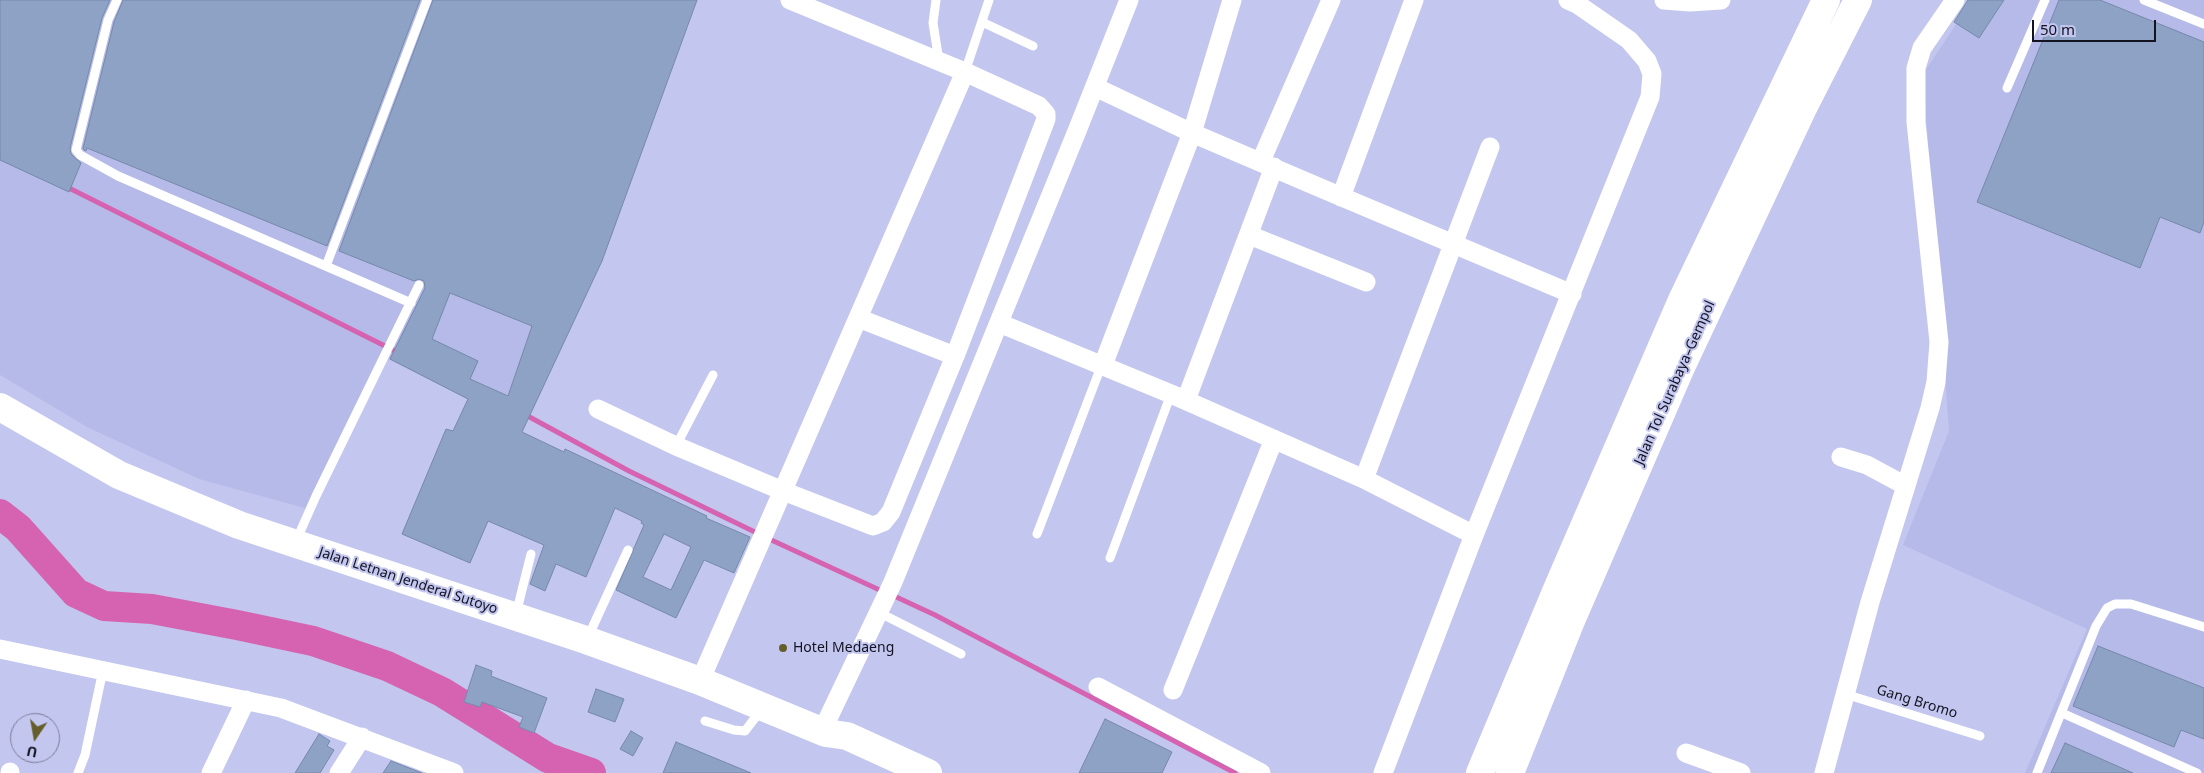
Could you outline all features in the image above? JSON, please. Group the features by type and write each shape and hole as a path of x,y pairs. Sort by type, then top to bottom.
{"highway":[{"name":"Jalan Tol Surabaya–Gempol","path":"1480,773 1682,300 1826,0"},
{"name":"Jalan Tol Surabaya–Gempol","path":"1510,773 1570,623 1682,365 1802,110 1858,0"},
{"name":"Jalan Letnan Jenderal Sutoyo","path":"0,406 119,475 240,525 586,640 700,681 824,732 854,739 928,773"},
{"name":"Jalan Letnan Jenderal Sutoyo","path":"824,732 840,750 880,772"}],"street":[{"path":"598,408 676,446 873,526 883,522 891,512 956,356 1046,119 1044,111 1039,106 965,72 939,63 790,0"},
{"path":"824,732 893,582 1129,0"},
{"path":"1102,365 1192,133 1232,0"},
{"path":"1179,397 1249,235 1268,164 1331,0"},
{"path":"1341,197 1414,0"},
{"path":"1664,0 1721,0"},
{"path":"1824,773 1870,602 1930,408 1938,363 1938,342 1916,122 1916,68 1922,48 1955,0"},
{"path":"1383,773 1474,535 1650,96 1652,74 1647,61 1629,40 1580,1"},
{"path":"700,681 965,72"},
{"path":"1094,87 1192,133 1572,294"},
{"path":"1364,479 1490,147"},
{"path":"1249,235 1366,282"},
{"path":"858,318 956,356"},
{"path":"999,323 1179,397 1364,479 1474,535"},
{"path":"1173,690 1274,439"},
{"path":"1841,457 1867,465 1906,486"},
{"path":"0,649 281,708 454,773"},
{"path":"1098,687 1261,773"},
{"path":"211,773 246,700"},
{"path":"339,773 362,737"},
{"path":"1686,753 1741,773"}],"lane":[{"path":"116,0 108,20 76,150 80,155 118,176 411,303"},
{"path":"326,266 427,0"},
{"path":"936,0 933,23 939,63"},
{"path":"965,72 989,0"},
{"path":"2007,88 2045,0"},
{"path":"2144,0 2204,24"},
{"path":"982,22 1033,46"},
{"path":"295,544 316,496 420,285"},
{"path":"1037,534 1102,365"},
{"path":"676,446 713,375"},
{"path":"1110,558 1179,397"},
{"path":"586,640 628,550"},
{"path":"515,617 531,554"},
{"path":"2037,773 2096,626 2107,608 2115,604 2131,604 2204,627"},
{"path":"881,609 961,654"},
{"path":"78,773 85,755 103,670"},
{"name":"Gang Bromo","path":"1845,694 1980,736"},
{"path":"705,721 734,730 745,731 762,708"},
{"path":"2062,713 2176,769 2197,773"}],"shaded area":[{"path":"0,0 697,0 524,427 386,358 312,510 199,479 87,427 0,375"},
{"path":"1972,0 2204,0 2204,773 2025,773 2087,629 1903,545 1949,431 1923,74"}],"building":[{"path":"0,0 110,0 102,18 70,148 71,154 81,163 69,192 0,160"},
{"path":"123,0 420,0 327,246 87,148 86,151 84,150 114,22"},
{"path":"433,0 697,0 602,261 522,432 564,452 565,449 707,516 706,518 750,537 734,573 704,560 676,618 616,590 644,525 641,523 642,521 615,508 586,577 556,564 545,591 530,584 544,545 488,521 470,563 402,534 446,429 453,431 468,399 390,359 425,288 424,281 419,279 414,281 339,251","holes":["450,293 532,326 508,396 470,379 478,361 432,339","664,534 691,547 671,590 643,577"]},
{"path":"1968,0 2004,0 1979,38 1954,22"},
{"path":"2059,0 2100,0 2204,42 2204,222 2200,233 2160,217 2140,268 1977,202"},
{"path":"2098,646 2204,688 2204,739 2181,730 2174,747 2073,706"},
{"path":"476,665 492,671 491,676 547,698 534,733 519,727 523,717 482,702 480,707 464,702"},
{"path":"596,689 624,699 615,722 588,712"},
{"path":"1105,719 1172,752 1162,773 1079,773"},
{"path":"631,731 643,738 633,756 620,749"},
{"path":"319,734 330,741 327,746 334,750 320,773 295,773"},
{"path":"676,742 751,773 663,773"},
{"path":"2065,743 2133,773 2051,773"},
{"path":"391,761 422,773 383,773"}],"waterway":[{"path":"65,186 399,353"},
{"path":"524,414 629,471 759,534"},
{"path":"0,514 18,528 76,593 104,606 152,609 313,641 387,666 442,692 548,758 591,773"},
{"path":"767,538 884,592"},
{"path":"892,595 935,615 1235,773"}],"place":[{"name":"Hotel Medaeng","path":"783,648"}]}
